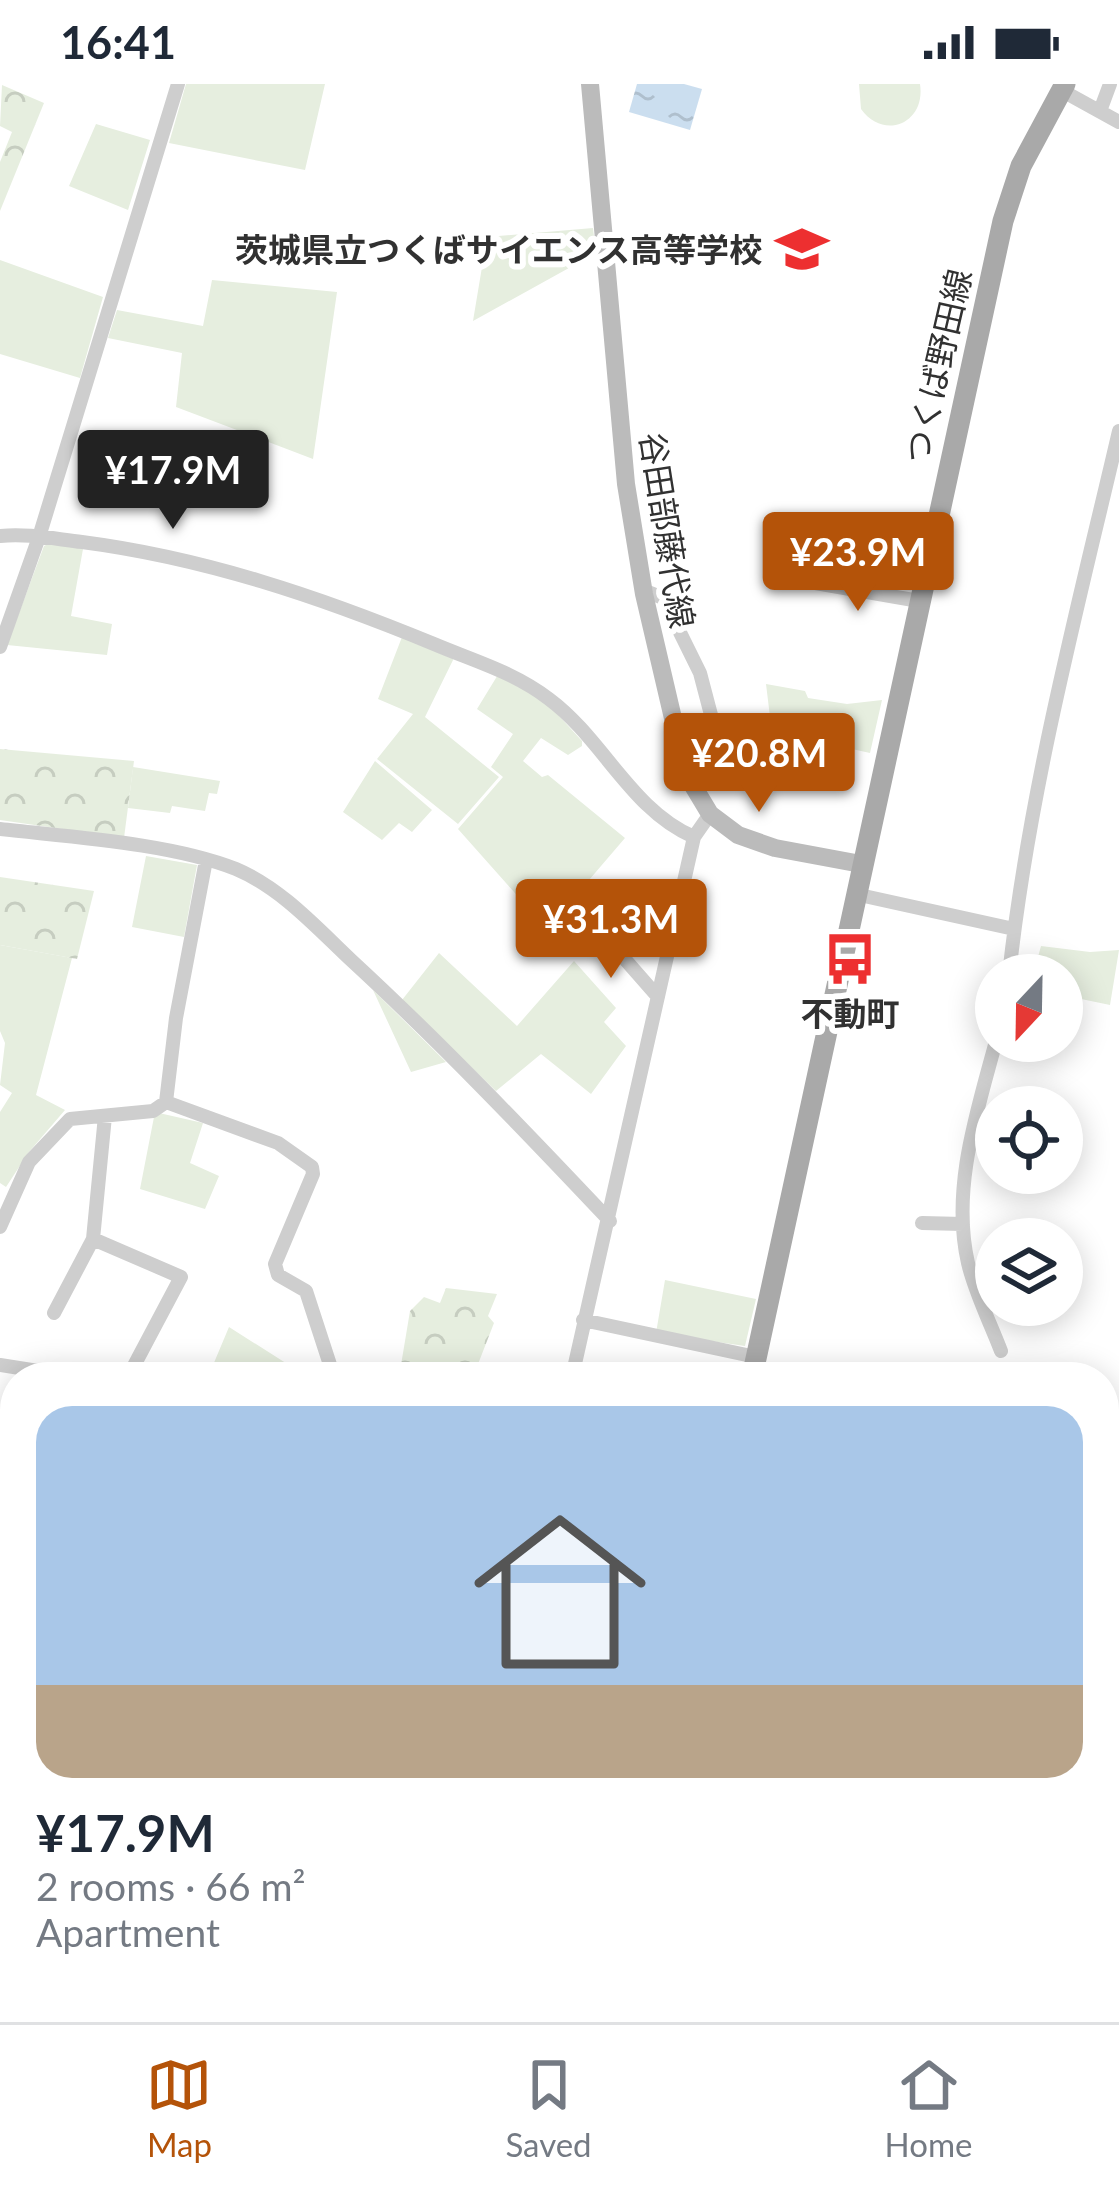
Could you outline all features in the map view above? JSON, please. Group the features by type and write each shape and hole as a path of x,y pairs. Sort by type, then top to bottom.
{"main road":[{"name":"谷田部藤代線","path":"590,84 626,484 643,590 680,757 692,789 710,814"},
{"name":"つくば野田線","path":"755,1362 1003,221 1021,166 1063,87"},
{"path":"710,814 755,843 861,864"}],"street":[{"path":"0,647 40,537 178,84"},
{"path":"1100,111 1110,84"},
{"path":"1063,87 1119,122"},
{"path":"1011,954 1047,744 1119,431"},
{"path":"0,536 40,537 173,558 295,589 496,666 568,714 647,805 694,837"},
{"path":"804,581 919,601"},
{"path":"643,590 663,598 700,673 716,730 717,755"},
{"path":"575,1362 694,837 710,814"},
{"path":"0,829 104,841 206,860 257,879 288,902 475,1080 610,1221"},
{"path":"166,1102 176,1018 206,860"},
{"path":"855,894 1013,929"},
{"path":"601,932 658,997"},
{"path":"991,1062 966,1161 963,1224 972,1279 1001,1351"},
{"path":"0,1227 29,1162 70,1119 152,1111 166,1102"},
{"path":"166,1102 278,1144 312,1167 275,1264 278,1275 306,1292 329,1362"},
{"path":"54,1313 93,1239 105,1115"},
{"path":"922,1222 963,1224"},
{"path":"93,1239 181,1277 136,1362"},
{"path":"583,1320 736,1362"}],"green space":[{"path":"186,84 325,84 305,170 169,143"},
{"path":"859,84 920,84 917,109 901,123 881,124 861,109"},
{"path":"2,85 44,103 0,211 0,162 12,132 0,126"},
{"path":"96,124 150,140 128,210 69,186"},
{"path":"593,228 596,253 473,321 487,237"},
{"path":"0,260 103,297 80,378 0,354"},
{"path":"212,280 337,292 313,459 176,407 182,353 108,338 117,310 203,326"},
{"path":"44,546 83,549 71,616 112,624 107,655 7,645"},
{"path":"402,637 454,658 425,717 499,777 458,824 377,759 413,714 378,699"},
{"path":"499,673 550,706 582,741 568,755 541,738 523,761 542,777 548,775 625,838 547,929 458,829 503,777 491,767 513,734 477,709"},
{"path":"766,684 847,704 882,700 870,753 834,745 842,717 826,714 822,729 785,730 771,725"},
{"path":"0,749 134,761 124,838 0,820"},
{"path":"375,761 432,810 412,832 399,823 382,840 343,812"},
{"path":"133,767 220,781 217,794 209,793 205,811 172,806 170,813 128,808"},
{"path":"146,856 197,865 184,937 132,927"},
{"path":"0,877 94,891 77,959 0,945"},
{"path":"0,945 72,958 36,1095 65,1110 6,1187 0,1183 0,1112 12,1093 0,1085 5,1043 0,1031"},
{"path":"1041,946 1119,950 1110,1005 1083,999 1083,954 1039,954"},
{"path":"439,953 517,1026 574,961 616,1008 604,1022 626,1046 591,1094 541,1054 496,1091 402,1000"},
{"path":"373,990 446,1062 411,1072"},
{"path":"159,1113 203,1123 190,1163 219,1176 205,1209 140,1189 154,1117"},
{"path":"665,1280 756,1299 745,1346 656,1333"},
{"path":"446,1288 497,1294 488,1316 494,1323 479,1362 402,1362 410,1311 424,1297 440,1303"},
{"path":"229,1327 284,1362 214,1362"}],"water":[{"path":"637,84 684,84 702,89 690,130 629,112"}],"place":[{"name":"茨城県立つくばサイエンス高等学校","path":"802,249"},
{"name":"不動町","path":"850,959"}]}
